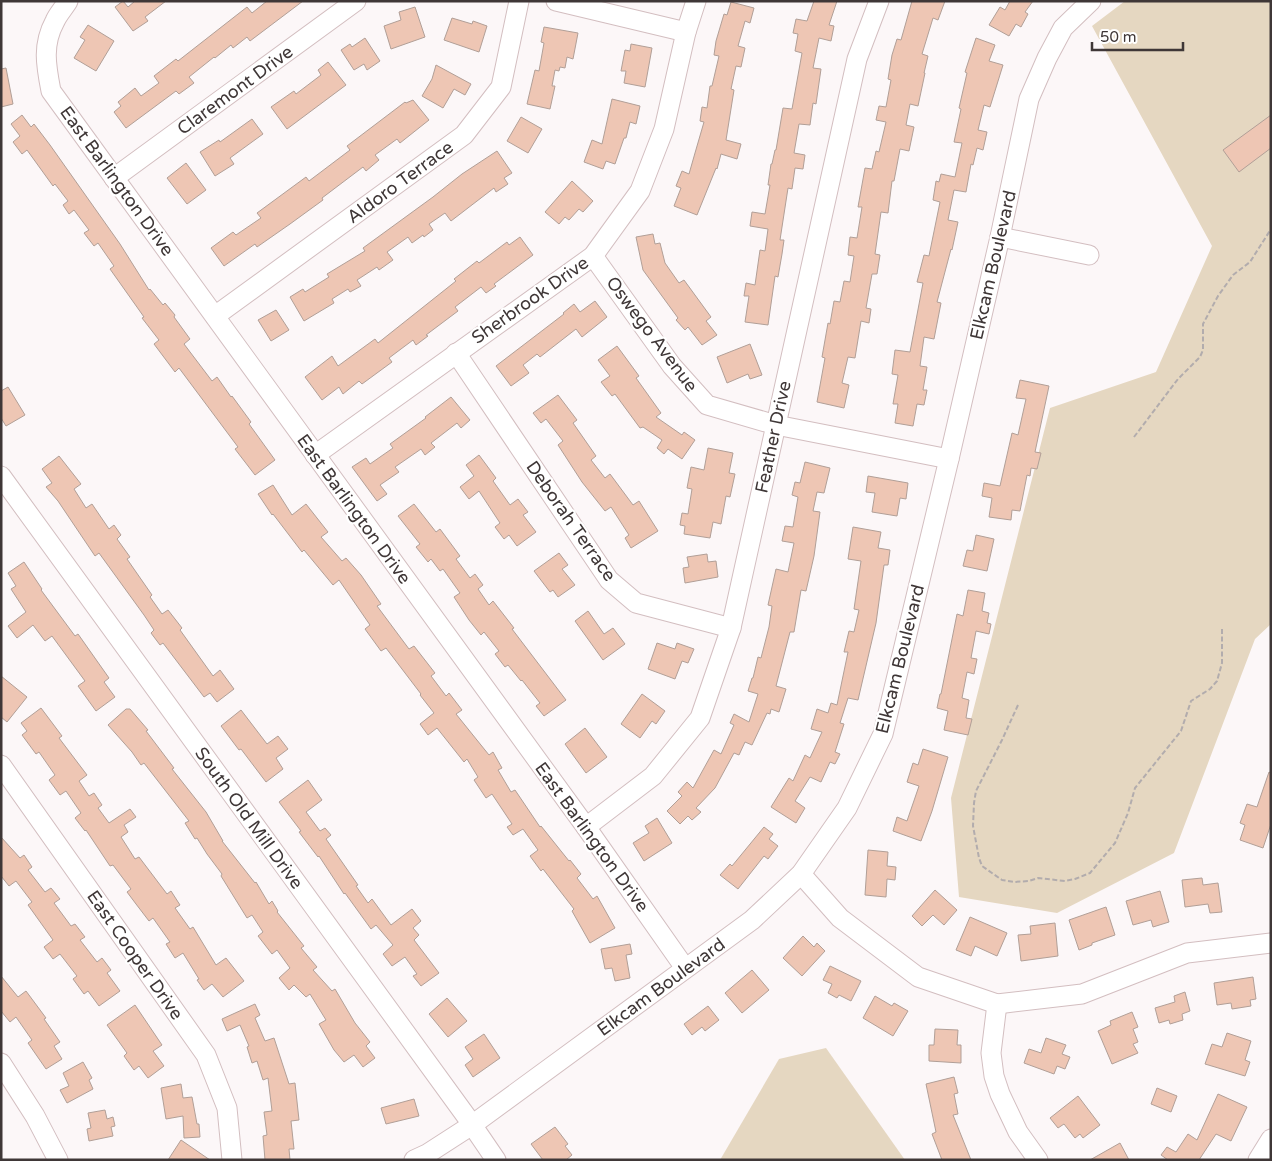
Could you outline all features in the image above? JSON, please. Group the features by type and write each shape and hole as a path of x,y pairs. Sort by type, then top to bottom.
{"street":[{"name":"East Barlington Drive","path":"68,1 55,21 46,42 46,62 51,90 314,455 586,826 685,968"},
{"name":"Claremont Drive","path":"114,178 356,1"},
{"name":"Aldoro Terrace","path":"215,316 464,135 501,88 519,1"},
{"path":"556,1 686,32"},
{"name":"Sherbrook Drive","path":"314,455 594,256 640,191 664,129 686,32 696,1"},
{"name":"Feather Drive","path":"586,826 653,776 700,718 731,628 857,59 879,1"},
{"name":"Elkcam Boulevard","path":"414,1160 428,1154 472,1125 752,920 802,874 847,808 883,734 949,460 1000,237 1029,98 1063,28 1091,1"},
{"path":"1000,237 1089,255"},
{"name":"Oswego Avenue","path":"594,256 672,366 707,405 776,425 949,460"},
{"name":"Deborah Terrace","path":"456,353 609,580 636,603 731,628"},
{"name":"South Old Mill Drive","path":"1,476 496,1160"},
{"name":"East Cooper Drive","path":"1,765 206,1055 228,1108 232,1160"},
{"path":"802,874 840,918 918,977 997,1004 1082,994 1187,952 1271,942"},
{"path":"997,1004 991,1053 994,1076 1000,1094 1018,1132 1038,1160"},
{"path":"1,1063 35,1116 58,1160"},
{"path":"1258,1160 1271,1139"}],"path":[{"path":"1134,437 1178,379 1200,357 1203,350 1203,324 1218,296 1233,274 1250,262 1271,228"},
{"path":"1018,705 976,791 973,826 979,858 982,866 1002,880 1014,882 1038,878 1065,881 1075,879 1090,873 1116,843 1139,782 1182,731 1192,702 1210,689 1217,681 1222,663 1222,629"}],"shaded area":[{"path":"1125,1 1271,1 1271,624 1255,639 1174,853 1057,913 959,897 951,798 1050,408 1156,372 1212,246 1092,26"},
{"path":"826,1048 905,1160 720,1160 779,1059"}],"building":[{"path":"123,1 128,7 135,1 166,1 145,17 148,21 133,31 115,7"},
{"path":"267,1 303,1 250,41 247,37 233,48 231,45 214,57 189,77 194,83 179,94 176,91 126,128 114,112 121,106 118,102 135,88 141,96 159,83 154,76 176,59 178,61 247,7 252,13"},
{"path":"814,1 837,1 829,25 834,26 831,41 819,38 813,68 821,69 816,104 813,103 810,125 799,124 794,153 805,155 803,169 795,168 792,189 788,188 780,240 784,240 782,254 778,277 775,276 768,325 745,322 749,296 744,296 746,283 755,285 760,250 765,251 768,229 750,226 752,212 765,214 770,185 768,185 771,164 776,150 783,108 792,109 802,53 795,51 798,34 793,33 796,19 807,21"},
{"path":"912,1 945,1 938,20 933,18 922,54 928,56 918,106 910,104 906,125 914,127 909,151 900,149 894,181 892,181 888,213 881,212 875,254 880,255 877,274 872,274 866,308 871,309 869,323 861,321 855,358 848,357 842,383 849,385 844,408 817,402 825,358 822,357 834,301 840,302 844,281 850,282 854,256 848,255 850,237 857,238 862,207 858,207 865,168 872,169 876,151 879,152 886,122 876,120 879,106 886,107 891,80 888,79 892,55 897,39 901,40"},
{"path":"1010,1 1033,1 1025,12 1028,14 1021,27 1016,24 1009,36 989,25 1000,7 1005,10"},
{"path":"731,2 754,8 750,23 745,21 738,46 745,48 741,67 736,66 731,89 734,90 726,140 741,144 737,159 721,154 717,169 697,215 674,206 681,188 676,186 682,171 689,174 704,122 700,121 702,107 707,108 710,86 712,86 719,56 714,55 716,41 724,14 727,15"},
{"path":"415,7 425,37 391,49 384,26 401,20 399,12"},
{"path":"452,18 472,24 473,21 487,26 479,52 444,40"},
{"path":"88,25 114,41 96,71 74,58 85,40 80,37"},
{"path":"544,27 578,33 573,59 567,57 565,68 560,67 559,71 555,70 552,86 555,86 550,109 527,104 535,70 539,71 544,43 541,42"},
{"path":"365,38 380,61 367,70 364,64 354,70 341,50 350,44 352,47"},
{"path":"976,38 995,45 989,61 1003,65 990,107 984,105 978,130 987,132 983,150 977,148 973,165 971,164 966,192 954,190 948,220 958,222 937,302 941,303 934,339 924,337 920,366 927,367 923,390 927,390 924,405 917,404 913,426 895,423 898,404 893,404 898,375 892,374 895,350 910,352 923,283 917,282 924,255 929,256 940,202 933,200 936,181 939,182 941,174 955,177 962,143 954,142 961,109 959,108 967,73 965,72"},
{"path":"631,44 652,48 645,87 624,83 626,71 621,71 625,50 630,51"},
{"path":"328,62 346,85 287,129 271,107 294,91 296,94 321,75 318,70"},
{"path":"436,65 471,84 465,95 454,89 443,108 422,96 432,79"},
{"path":"6,68 13,104 1,107 1,69"},
{"path":"612,99 640,106 636,124 630,122 626,138 624,138 615,164 606,161 603,169 584,162 592,140 602,144"},
{"path":"413,100 429,120 400,143 397,139 375,155 379,160 366,171 363,167 290,224 257,247 255,244 224,266 211,248 233,232 236,235 261,218 257,213 306,177 309,181 350,150 347,146 405,102"},
{"path":"22,115 31,127 34,124 50,145 120,244 149,290 163,305 165,303 175,315 174,317 190,339 184,344 212,381 217,377 251,422 249,424 275,460 255,475 235,449 238,447 179,368 175,372 154,344 159,340 110,269 114,266 98,243 94,246 84,233 89,230 74,210 69,214 63,205 68,201 55,184 53,186 27,150 22,154 13,142 20,136 11,124"},
{"path":"1271,115 1271,148 1239,172 1223,150"},
{"path":"521,117 542,129 528,153 507,141"},
{"path":"252,119 263,134 230,158 234,164 215,176 200,152 219,140 220,142"},
{"path":"497,151 512,173 504,178 508,184 496,192 494,188 451,221 445,213 429,224 433,230 424,237 423,235 412,243 408,237 387,252 393,260 379,270 377,267 357,280 361,286 350,292 348,289 332,299 334,303 304,321 290,297 303,289 305,292 329,277 327,274 365,251 363,248 462,174"},
{"path":"186,163 206,190 187,204 167,178"},
{"path":"572,181 593,201 583,212 579,209 569,220 565,217 559,224 545,212"},
{"path":"653,234 655,244 660,243 665,263 679,283 684,280 711,317 706,321 717,335 702,345 688,327 685,330 676,320 678,318 643,270 636,237"},
{"path":"520,237 533,255 494,284 496,286 486,293 481,287 455,307 458,311 426,335 428,336 416,345 413,340 389,358 392,362 362,384 359,381 343,394 339,387 322,400 305,377 332,356 338,366 375,339 378,343 456,281 454,279 477,261 479,263 507,242 509,245"},
{"path":"595,301 607,317 582,337 576,329 540,357 537,354 523,365 529,373 511,386 496,366 564,314 574,304 580,312"},
{"path":"276,310 289,330 271,341 258,320"},
{"path":"750,344 762,375 750,379 748,374 727,383 717,357"},
{"path":"617,346 639,376 636,378 661,413 656,417 682,435 684,432 695,440 682,459 668,449 664,454 657,448 662,440 643,427 640,428 615,394 612,396 601,382 610,376 598,360"},
{"path":"1020,380 1049,386 1035,452 1041,453 1037,469 1031,468 1030,476 1027,475 1020,511 1012,510 1011,520 989,517 992,498 982,496 984,483 1000,486 1012,433 1018,435 1026,399 1016,398"},
{"path":"8,387 25,415 6,426 1,418 1,391"},
{"path":"558,395 577,420 573,423 596,456 591,460 605,478 610,474 633,505 639,501 658,531 631,548 625,538 629,535 611,507 605,511 582,482 558,445 563,441 546,419 541,423 533,413"},
{"path":"451,397 470,420 461,428 457,423 431,443 435,447 425,455 421,449 395,467 399,472 380,485 387,494 377,501 352,467 366,458 370,464 393,448 390,444"},
{"path":"708,448 733,453 729,473 735,474 730,497 726,496 721,524 713,522 710,538 684,534 685,526 680,525 682,513 688,514 692,489 687,488 691,467 704,470"},
{"path":"479,455 496,478 493,481 510,505 518,499 528,512 523,515 536,532 517,546 509,535 504,539 495,527 500,523 479,491 469,499 460,487 474,476 466,465"},
{"path":"59,456 81,484 74,489 86,508 92,504 109,529 114,525 121,535 117,539 130,557 127,559 152,595 150,597 162,614 168,610 213,676 220,670 234,689 217,702 210,693 204,697 163,643 160,645 151,633 154,630 144,615 99,553 95,556 58,501 46,487 52,483 42,469"},
{"path":"805,462 830,468 824,493 817,492 813,511 820,512 814,556 806,591 801,590 794,632 790,632 776,686 786,689 779,712 771,709 770,714 767,713 752,745 745,742 739,755 734,753 715,788 696,808 701,812 692,820 688,816 680,824 667,811 682,796 678,792 687,782 693,788 714,750 721,754 734,725 730,723 734,714 749,722 758,694 748,691 758,657 761,658 769,627 772,606 768,605 776,569 788,572 794,543 782,541 785,526 793,527 798,497 792,495 795,482 800,483"},
{"path":"868,476 908,483 906,499 900,498 897,516 872,512 875,493 866,492"},
{"path":"273,485 292,515 306,504 328,532 321,537 342,561 346,558 361,575 381,604 377,606 409,649 414,646 435,673 431,676 446,696 449,693 462,710 456,714 489,755 493,752 502,768 498,770 511,792 515,790 540,827 581,874 577,878 593,899 597,896 615,928 590,943 572,911 574,909 543,869 541,871 530,856 538,850 523,829 513,835 507,827 512,824 492,794 486,798 474,780 478,777 467,759 464,762 437,728 428,735 420,724 434,713 421,694 386,648 381,651 365,629 370,625 339,580 333,585 304,550 302,552 272,515 258,494"},
{"path":"414,504 436,532 440,529 460,556 456,559 470,578 475,574 483,585 478,589 489,605 493,601 566,700 544,716 536,706 540,703 508,665 505,667 495,654 499,651 484,632 481,635 469,620 454,597 460,593 443,569 440,571 431,559 428,562 416,547 420,544 398,516"},
{"path":"853,527 881,532 878,548 890,550 888,565 884,565 876,623 858,700 848,698 840,723 844,724 835,752 840,754 835,764 830,762 821,782 810,777 795,801 805,808 796,823 771,807 789,778 793,781 805,755 810,758 822,732 811,729 817,709 828,713 831,703 837,705 848,652 844,652 849,631 854,632 859,610 854,609 861,561 848,559"},
{"path":"976,535 994,539 987,571 963,566 967,550 973,551"},
{"path":"559,553 568,565 562,569 575,585 558,597 553,590 550,592 534,571"},
{"path":"707,554 708,562 716,561 718,577 685,583 683,568 689,567 687,557"},
{"path":"24,562 41,590 75,636 78,634 109,678 104,682 115,697 96,711 78,686 85,681 52,636 45,641 33,625 17,638 8,626 26,612 11,589 16,586 8,573"},
{"path":"968,590 985,593 982,611 989,613 987,623 991,624 989,634 976,631 971,658 977,659 974,674 967,672 962,698 969,700 966,718 972,719 968,735 944,730 948,711 937,708 957,614 963,616"},
{"path":"588,611 604,634 613,628 625,644 603,660 575,621"},
{"path":"657,643 675,649 677,643 694,649 688,663 682,661 675,679 648,669"},
{"path":"1,676 27,697 7,722 1,717"},
{"path":"642,694 665,711 656,724 652,721 640,738 621,724"},
{"path":"41,708 62,736 59,738 87,775 79,781 89,796 94,793 102,805 98,808 109,823 130,809 136,817 124,825 128,832 121,837 135,859 139,857 167,894 171,891 180,905 175,908 190,929 193,927 216,965 226,958 244,981 223,997 212,984 204,990 183,953 175,958 166,944 170,942 153,918 149,921 127,892 131,889 113,865 110,866 86,830 75,818 81,813 66,791 60,795 49,780 55,775 39,752 36,754 22,735 27,731 21,723"},
{"path":"126,709 130,709 148,730 146,731 174,768 172,769 206,812 222,841 256,882 269,904 272,901 277,912 304,946 301,948 317,967 313,970 332,991 335,989 355,1023 370,1042 366,1046 375,1058 363,1067 354,1055 344,1062 334,1050 319,1024 326,1020 310,994 306,997 294,985 289,990 279,978 290,968 277,950 272,954 258,936 263,932 252,915 247,918 221,876 222,874 185,823 189,821 144,763 141,765 108,725"},
{"path":"241,710 267,744 278,736 288,749 276,758 283,769 266,782 221,726"},
{"path":"585,728 607,757 586,773 565,744"},
{"path":"923,749 948,757 921,841 893,831 897,817 907,821 919,786 907,782 913,763 918,765"},
{"path":"1269,772 1271,773 1271,824 1263,848 1240,840 1245,825 1240,823 1247,804 1257,807"},
{"path":"308,780 322,800 306,812 320,831 325,828 331,835 326,839 358,885 356,886 368,903 372,899 391,925 412,909 421,921 413,928 419,935 414,940 439,973 421,986 413,976 417,974 405,957 392,966 383,954 393,945 376,925 371,929 279,802"},
{"path":"657,818 672,843 644,861 633,843 649,833 645,826"},
{"path":"764,827 773,834 769,839 778,846 768,859 764,856 738,889 720,875 730,864 732,866"},
{"path":"1,837 20,858 24,855 32,867 28,870 45,892 51,888 60,899 54,903 71,926 75,924 85,937 80,940 97,962 102,958 111,970 107,973 120,991 99,1006 88,991 84,994 73,979 77,976 60,954 53,959 44,947 53,940 28,905 32,902 16,881 9,886 1,876"},
{"path":"868,850 888,852 887,866 896,867 895,880 887,879 886,897 865,895"},
{"path":"1202,878 1203,885 1218,883 1222,912 1210,913 1208,904 1185,907 1182,880"},
{"path":"935,890 957,910 944,925 933,915 922,926 912,916"},
{"path":"1160,891 1169,922 1153,927 1151,920 1133,925 1126,901"},
{"path":"1106,907 1115,935 1079,950 1069,920"},
{"path":"970,917 1007,933 997,956 975,946 971,956 956,950"},
{"path":"1055,923 1058,956 1021,961 1018,935 1031,934 1030,926"},
{"path":"803,936 814,947 817,943 825,951 802,976 783,958"},
{"path":"630,944 632,954 626,955 630,978 615,981 612,968 605,969 601,949"},
{"path":"830,966 861,981 851,1001 839,995 837,998 828,993 832,984 823,980"},
{"path":"752,970 769,990 742,1013 725,993"},
{"path":"1,976 18,997 26,991 46,1018 44,1019 60,1042 54,1046 62,1059 46,1069 28,1043 32,1040 16,1017 10,1022 1,1011"},
{"path":"1253,977 1256,999 1250,1000 1251,1006 1232,1009 1231,1003 1217,1005 1214,983"},
{"path":"1185,992 1190,1011 1182,1014 1183,1020 1170,1024 1169,1020 1159,1023 1155,1008 1175,1002 1174,996"},
{"path":"875,996 892,1006 894,1003 908,1011 893,1036 863,1018"},
{"path":"447,998 467,1021 448,1037 429,1014"},
{"path":"255,1004 260,1015 255,1018 265,1041 274,1038 289,1084 295,1083 299,1120 291,1121 294,1149 289,1149 290,1160 265,1160 263,1136 267,1135 264,1112 272,1111 268,1078 263,1080 257,1061 252,1063 247,1047 249,1046 240,1025 227,1031 222,1019"},
{"path":"135,1005 162,1045 153,1051 164,1066 148,1078 139,1066 134,1070 124,1056 127,1053 107,1025"},
{"path":"708,1006 719,1020 705,1031 702,1027 692,1035 684,1024"},
{"path":"1132,1012 1138,1027 1133,1029 1138,1042 1133,1044 1138,1053 1112,1064 1098,1031 1111,1025 1110,1021"},
{"path":"935,1029 958,1030 957,1045 961,1045 961,1063 929,1061 929,1045 934,1045"},
{"path":"1227,1033 1251,1041 1245,1060 1250,1062 1245,1076 1205,1064 1212,1044 1222,1047"},
{"path":"484,1034 500,1058 473,1077 465,1065 473,1059 465,1047"},
{"path":"1046,1038 1066,1045 1062,1054 1070,1057 1065,1069 1057,1066 1054,1074 1024,1063 1029,1049 1041,1053"},
{"path":"83,1062 92,1078 89,1080 93,1089 67,1103 60,1090 69,1086 63,1073"},
{"path":"954,1077 958,1093 954,1094 958,1114 953,1115 971,1160 942,1160 932,1134 936,1132 926,1084"},
{"path":"181,1084 183,1098 192,1097 197,1124 199,1124 200,1137 184,1138 183,1116 166,1119 161,1088"},
{"path":"1157,1088 1177,1096 1171,1112 1151,1104"},
{"path":"1218,1094 1247,1107 1231,1141 1216,1134 1199,1160 1168,1160 1161,1155 1167,1147 1176,1152 1188,1134 1197,1140"},
{"path":"1078,1096 1100,1125 1083,1138 1080,1134 1075,1138 1064,1124 1058,1128 1050,1118"},
{"path":"414,1099 419,1116 386,1124 381,1108"},
{"path":"105,1110 107,1119 113,1117 115,1126 111,1127 113,1136 89,1141 87,1129 91,1128 88,1113"},
{"path":"555,1127 568,1144 565,1146 572,1155 566,1160 543,1160 531,1144"},
{"path":"181,1140 210,1160 168,1160"},
{"path":"1120,1143 1129,1160 1090,1160"}]}
